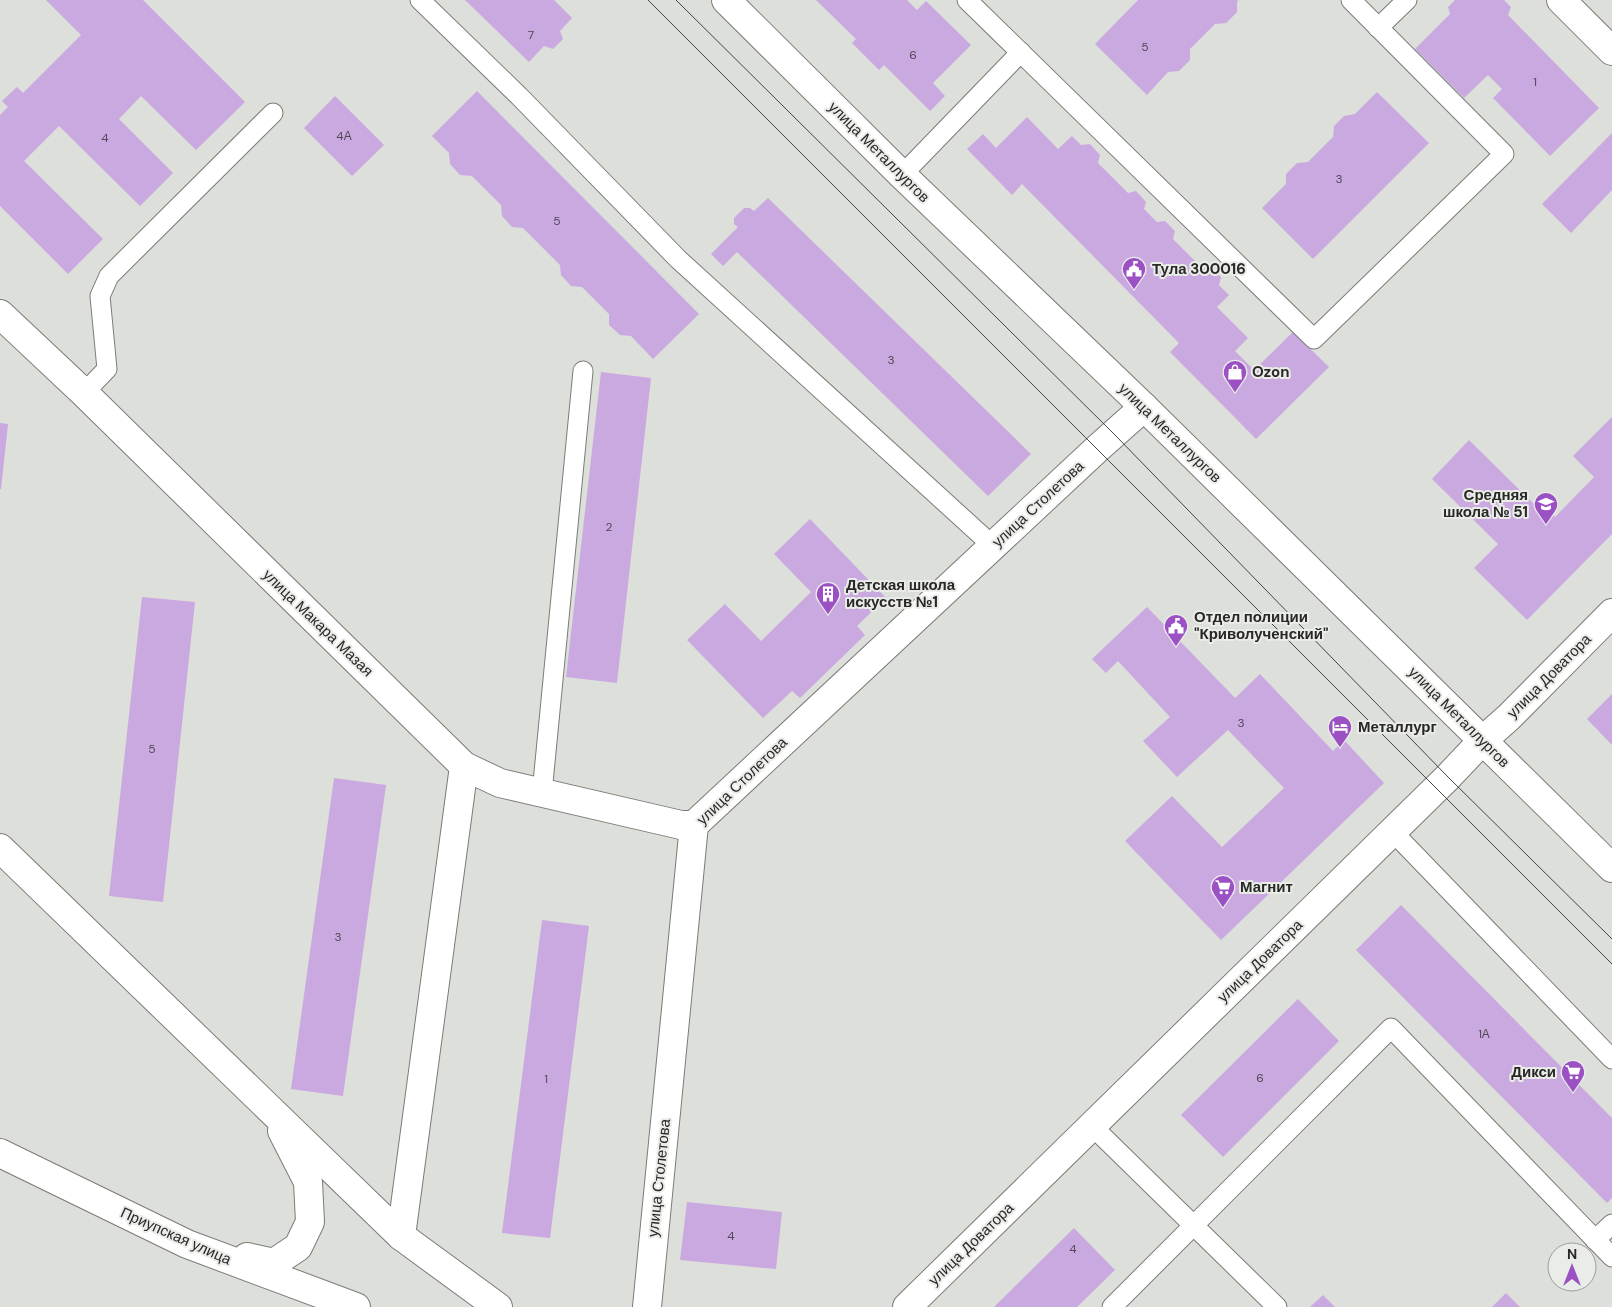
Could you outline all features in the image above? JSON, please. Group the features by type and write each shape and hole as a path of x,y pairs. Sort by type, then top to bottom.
{"street":[{"name":"улица Металлургов","path":"726,0 902,175 1144,407 1430,687 1482,741 1612,868"},
{"path":"1561,0 1608,40"},
{"name":"улица Макара Мазая","path":"0,314 84,393 464,766 500,783 681,825 694,825"},
{"name":"улица Столетова","path":"647,1307 694,825 1144,407"},
{"name":"улица Доватора","path":"907,1307 1611,615"},
{"path":"401,1236 464,766"},
{"path":"0,848 401,1236 498,1307"},
{"path":"188,1244 274,1263 298,1247 310,1222 308,1182 271,1110"},
{"name":"Приупская улица","path":"0,1154 188,1244 356,1307"}],"lane":[{"path":"420,0 519,96 678,259 993,546"},
{"path":"967,0 1314,339 1504,154 1351,0"},
{"path":"1378,28 1407,0"},
{"path":"902,175 1021,52"},
{"path":"84,393 107,369 100,296 109,276 273,113"},
{"path":"542,793 583,371"},
{"path":"1392,831 1612,1059"},
{"path":"1112,1307 1391,1028 1612,1257"},
{"path":"1092,1126 1277,1307"},
{"path":"1595,1240 1612,1224"}],"building":[{"path":"46,0 143,0 245,102 196,150 141,96 119,119 173,173 140,206 59,126 24,161 103,239 68,274 0,206 0,115 8,107 2,101 17,87 23,93 81,35"},
{"path":"465,0 554,0 572,18 560,31 563,39 553,49 544,46 529,62"},
{"path":"816,0 907,0 917,10 926,1 971,45 933,83 945,96 930,111 884,65 879,70 852,43 856,39"},
{"path":"1138,0 1238,0 1237,12 1226,23 1215,24 1190,49 1190,60 1179,71 1168,72 1147,95 1095,44"},
{"path":"1455,0 1504,0 1511,7 1508,15 1599,108 1550,156 1493,98 1502,89 1488,75 1464,98 1415,49 1450,14 1448,7"},
{"path":"477,91 699,314 653,359 631,336 620,335 609,325 609,314 582,287 571,286 561,275 560,265 523,228 512,227 502,216 501,205 472,176 460,175 450,164 449,153 432,136"},
{"path":"1377,92 1429,143 1313,259 1262,208 1286,184 1286,174 1297,163 1308,162 1333,137 1334,126 1344,116 1355,114"},
{"path":"335,96 384,145 352,176 304,128"},
{"path":"1027,117 1058,149 1072,136 1081,145 1090,144 1100,155 1098,163 1128,193 1136,191 1146,202 1144,209 1157,222 1165,221 1175,231 1173,239 1202,268 1210,267 1221,277 1219,285 1229,295 1217,307 1248,338 1235,351 1254,370 1293,332 1329,367 1256,439 1170,352 1179,343 1022,184 1012,195 967,149 983,134 996,148"},
{"path":"1612,133 1612,190 1571,233 1542,204"},
{"path":"768,198 1031,454 988,496 737,252 723,266 711,254 738,227 734,224 734,218 744,208 750,208 754,211"},
{"path":"601,372 651,378 617,683 566,677"},
{"name":"Средняя школа № 51","path":"1612,417 1612,534 1527,620 1474,568 1498,544 1432,479 1469,440 1538,508 1542,504 1555,517 1594,477 1573,456"},
{"path":"0,423 8,424 1,489 0,489"},
{"name":"Детская школа искусств №1","path":"810,519 886,598 857,626 865,635 800,698 792,691 763,718 687,640 725,604 761,641 811,592 774,554"},
{"path":"142,597 195,602 163,902 109,896"},
{"path":"1147,607 1235,698 1260,674 1333,751 1344,740 1384,783 1221,940 1125,841 1172,796 1222,847 1284,788 1228,730 1177,777 1143,741 1170,717 1118,661 1106,673 1092,659"},
{"path":"1612,694 1612,745 1587,719"},
{"path":"334,778 386,785 343,1096 291,1089"},
{"path":"1401,905 1612,1118 1612,1198 1607,1203 1356,950"},
{"path":"542,920 589,926 550,1238 502,1233"},
{"path":"1298,999 1339,1041 1223,1157 1181,1115"},
{"path":"687,1202 782,1212 776,1269 680,1260"},
{"path":"1074,1228 1115,1270 1077,1307 994,1307"},
{"path":"1506,1293 1520,1307 1492,1307"},
{"path":"1323,1295 1335,1307 1310,1307"}],"tram line":[{"path":"648,0 1612,964"},
{"path":"676,0 1114,434 1448,777 1612,939"}],"place":[{"name":"Тула 300016","path":"1134,290"},
{"name":"Ozon","path":"1235,393"},
{"name":"Средняя школа № 51","path":"1546,525"},
{"name":"Детская школа искусств №1","path":"828,615"},
{"name":"Отдел полиции \"Криволученский\"","path":"1176,647"},
{"name":"Металлург","path":"1340,748"},
{"name":"Магнит","path":"1223,908"},
{"name":"Дикси","path":"1573,1093"}]}
